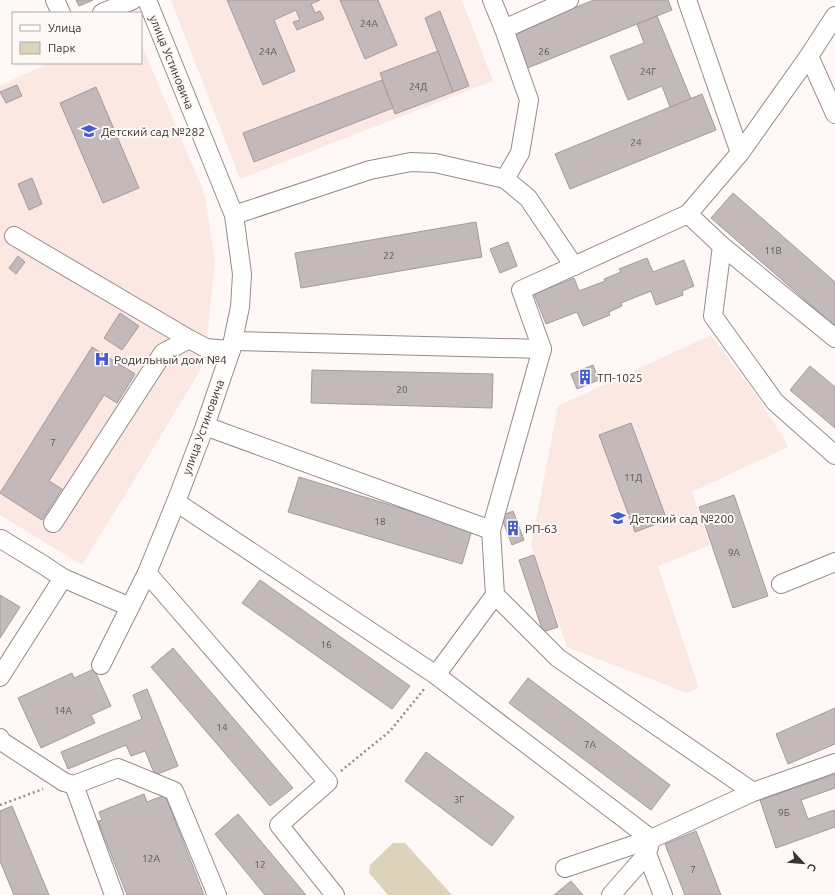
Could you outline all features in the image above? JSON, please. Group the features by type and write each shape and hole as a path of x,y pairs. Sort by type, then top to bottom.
{"street":[{"path":"55,0 60,12"},
{"path":"104,12 133,0"},
{"name":"улица Устиновича","path":"101,665 147,573 176,502 205,426 232,346 240,307 242,274 234,215 147,0"},
{"path":"492,0 529,100 520,153 505,179"},
{"path":"504,29 569,0"},
{"path":"687,0 740,153"},
{"path":"436,675 495,595 491,530 542,349 521,290 688,214 740,153 809,56 835,16"},
{"path":"809,56 835,114"},
{"path":"234,215 370,170 410,162 435,163 505,179 528,198 574,266"},
{"path":"688,214 722,246 835,338"},
{"path":"14,236 206,348 232,346 542,349"},
{"path":"722,246 712,316 775,402 835,455"},
{"path":"53,523 163,353 189,339"},
{"path":"205,426 491,530"},
{"path":"176,502 436,675 649,847 663,895"},
{"path":"0,540 1,539 63,578 130,607"},
{"path":"781,584 835,562"},
{"path":"147,573 328,782 278,825 335,895"},
{"path":"0,677 63,578"},
{"path":"495,595 558,658 753,792"},
{"path":"0,738 69,783 114,895"},
{"path":"565,868 649,847 753,792 835,763"},
{"path":"69,783 118,768 174,791 217,895"},
{"path":"611,895 649,847"}],"path":[{"path":"328,782 390,731 436,675"},
{"path":"0,805 69,783"}],"shaded area":[{"path":"171,0 462,0 493,81 240,179"},
{"name":"Родильный дом №4","path":"142,45 205,195 215,262 206,348 201,369 82,565 0,515 0,86 46,64 142,64"},
{"name":"Детский сад №200","path":"711,335 758,398 784,438 788,447 692,492 710,545 658,566 699,688 687,693 567,647 531,545 558,406"}],"green space":[{"path":"393,843 405,843 452,895 388,895 369,873 370,865"}],"building":[{"path":"76,0 93,0 79,6"},
{"path":"227,0 320,0 311,4 315,13 320,11 324,19 297,30 293,22 300,20 296,10 274,20 295,71 263,85"},
{"path":"340,0 378,0 397,45 365,59"},
{"path":"594,0 668,0 672,10 525,69 511,33"},
{"path":"440,11 469,86 453,92 425,18"},
{"path":"657,16 691,99 670,107 662,86 628,100 610,56 644,43 637,24"},
{"path":"438,51 453,92 395,114 380,73"},
{"path":"382,80 393,108 254,162 243,133"},
{"path":"17,85 22,96 6,103 0,92"},
{"path":"96,87 139,188 103,203 60,103"},
{"path":"702,94 716,130 570,189 555,154"},
{"path":"32,178 42,204 29,210 18,184"},
{"path":"733,193 835,282 835,326 711,218"},
{"path":"476,222 482,257 301,288 295,253"},
{"path":"508,242 517,266 500,273 490,249"},
{"path":"18,256 25,262 16,274 9,268"},
{"path":"647,258 653,272 684,260 694,286 682,291 683,295 656,305 651,291 621,303 622,306 609,312 610,315 583,326 577,312 546,324 534,294 574,278 579,291 605,281 604,279 621,272 619,269"},
{"path":"120,313 139,326 122,350 104,338"},
{"path":"92,347 135,374 117,403 104,395 49,481 62,489 42,520 0,493"},
{"name":"ТП-1025","path":"593,365 599,380 577,389 571,374"},
{"path":"810,366 835,387 835,428 790,390"},
{"path":"312,370 493,374 492,408 311,403"},
{"path":"631,423 667,520 635,532 599,435"},
{"path":"299,477 472,530 462,564 288,512"},
{"path":"734,495 768,596 733,608 699,507"},
{"name":"РП-63","path":"513,511 524,540 512,545 501,516"},
{"path":"534,555 558,627 543,632 519,560"},
{"path":"260,580 410,686 392,709 242,603"},
{"path":"0,595 20,607 0,638"},
{"path":"173,648 293,788 270,806 151,667"},
{"path":"94,669 111,706 91,715 95,723 41,748 18,698 72,673 74,678"},
{"path":"528,678 670,785 651,810 509,703"},
{"path":"147,689 178,766 155,775 145,751 131,756 126,745 68,769 61,752 142,719 133,695"},
{"path":"835,708 835,744 788,764 776,734"},
{"path":"426,752 514,817 492,846 405,781"},
{"path":"835,774 835,788 801,800 808,819 834,810 835,827 776,848 760,800"},
{"path":"144,794 147,802 165,795 204,895 127,895 98,821 102,820 99,812"},
{"path":"12,806 49,895 14,895 0,861 0,811"},
{"path":"238,814 306,895 265,895 215,834"},
{"path":"696,831 721,895 685,895 665,844"},
{"path":"571,881 583,895 554,895"}],"place":[{"name":"Детский сад №282","path":"89,131"},
{"name":"Родильный дом №4","path":"102,359"},
{"name":"ТП-1025","path":"585,377"},
{"name":"Детский сад №200","path":"618,518"},
{"name":"РП-63","path":"513,528"}]}
